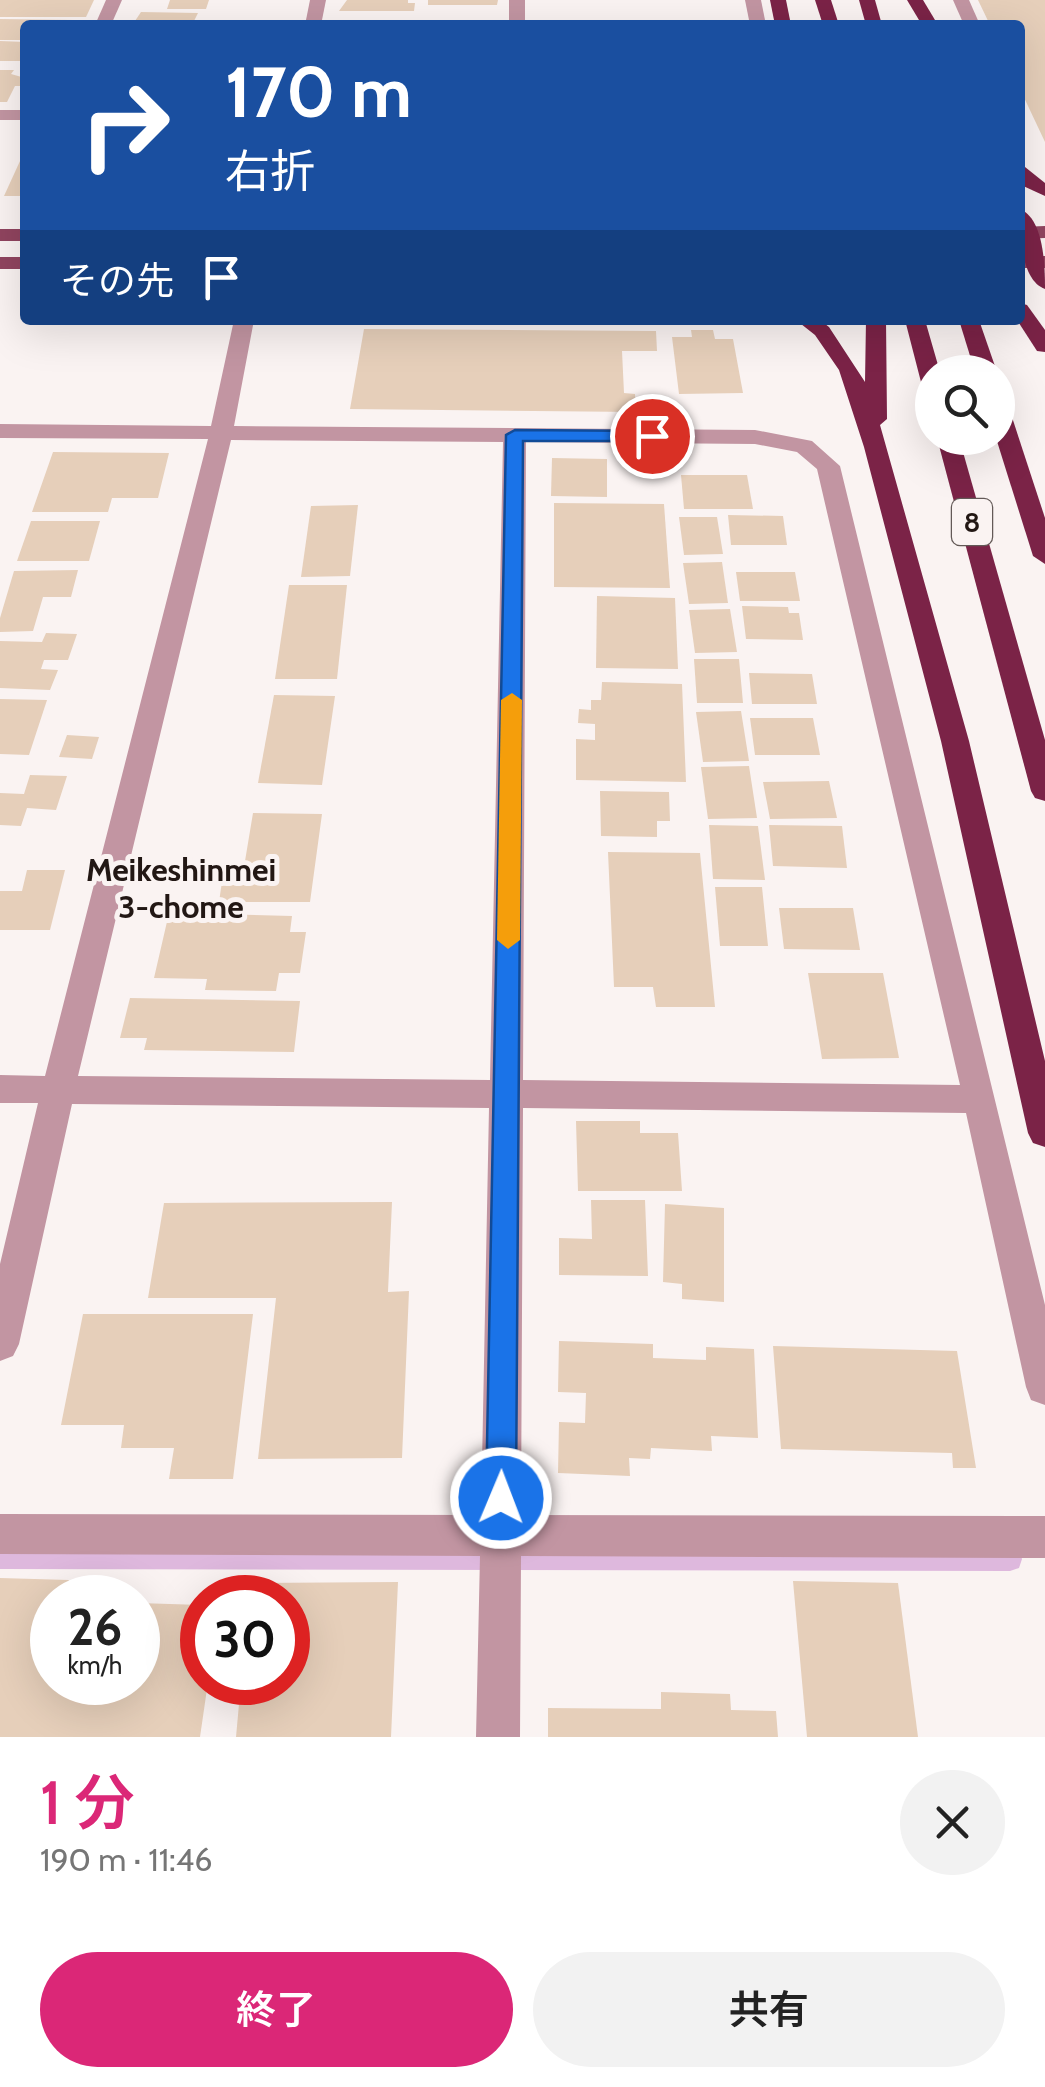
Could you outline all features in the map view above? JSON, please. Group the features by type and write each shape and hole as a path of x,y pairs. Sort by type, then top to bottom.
{"highway":[{"path":"1026,230 1034,266"},
{"path":"1025,316 1045,346"},
{"path":"813,325 850,370 876,447 954,741 1045,1133"},
{"path":"876,325 876,447"},
{"path":"916,325 925,355"},
{"path":"971,325 980,355"},
{"name":"8","path":"953,455 1045,790"},
{"name":"8","path":"1013,455 1045,556"}],"street":[{"path":"0,1344 58,1090 221,434 243,325"},
{"path":"0,430 755,437 804,446 828,466 1045,1387"},
{"path":"498,1737 515,435"},
{"path":"0,1089 980,1099"},
{"path":"0,1534 1045,1536"}],"building":[{"path":"0,0 94,0 86,17 0,17"},
{"path":"170,0 209,0 206,9 167,9"},
{"path":"347,0 415,3 414,11 339,11"},
{"path":"428,0 498,0 497,5 428,5"},
{"path":"978,0 1045,0 1045,142 1025,100 1025,20 988,20"},
{"path":"141,12 198,13 194,20 136,20"},
{"path":"0,19 75,20 20,20 20,40 0,40"},
{"path":"0,41 20,42 20,61 0,61"},
{"path":"0,70 14,70 11,74 20,77 20,86 15,86 7,102 0,102"},
{"path":"20,161 20,196 4,196"},
{"path":"364,329 656,331 657,351 622,351 624,393 635,394 636,412 350,409"},
{"path":"691,330 713,330 715,339 733,339 743,393 679,394 672,337 692,337"},
{"path":"53,452 169,453 158,498 112,498 108,512 32,512"},
{"path":"552,458 607,459 607,497 551,496"},
{"path":"681,475 747,475 753,509 684,509"},
{"path":"554,503 664,504 670,588 554,587"},
{"path":"358,505 350,576 301,577 311,506"},
{"path":"728,515 783,516 787,545 731,545"},
{"path":"679,517 717,517 723,554 684,555"},
{"path":"31,521 100,521 89,561 17,561"},
{"path":"722,562 728,603 689,604 683,563"},
{"path":"78,570 71,597 43,597 33,631 0,632 0,618 14,571"},
{"path":"736,572 795,572 800,601 740,601"},
{"path":"289,585 347,585 337,679 275,679"},
{"path":"597,596 675,598 678,669 596,668"},
{"path":"742,606 788,607 789,613 799,613 803,640 746,639"},
{"path":"730,609 737,652 695,653 689,610"},
{"path":"46,633 77,634 68,660 44,660 41,669 58,670 50,690 0,688 0,641 42,642"},
{"path":"694,659 739,659 743,703 697,703"},
{"path":"749,673 812,674 817,704 752,704"},
{"path":"602,682 682,684 686,782 576,780 576,739 595,740 595,724 578,723 579,709 591,710 591,700 601,700"},
{"path":"274,695 335,696 322,785 258,783"},
{"path":"0,699 47,700 29,755 0,754"},
{"path":"741,711 749,761 703,762 696,712"},
{"path":"750,718 813,718 820,755 755,755"},
{"path":"67,735 99,737 92,759 59,757"},
{"path":"749,766 757,818 708,819 701,767"},
{"path":"30,775 67,776 56,810 27,808 21,826 0,825 0,793 24,794"},
{"path":"829,781 837,818 770,819 763,782"},
{"path":"600,791 669,792 670,821 657,821 657,837 601,836"},
{"path":"253,813 322,814 310,902 219,902 225,861 245,861"},
{"path":"709,825 758,826 765,880 713,879"},
{"path":"769,825 842,826 847,868 773,866"},
{"path":"608,852 700,853 715,1007 656,1007 653,987 614,987"},
{"path":"27,870 65,870 50,930 0,930 0,891 22,891"},
{"path":"715,887 762,887 768,946 720,946"},
{"path":"779,908 853,908 860,950 784,949"},
{"path":"169,913 292,916 290,932 306,932 300,973 279,973 276,991 205,990 207,979 154,978"},
{"path":"808,973 883,973 899,1058 822,1059"},
{"path":"130,998 300,1001 294,1052 144,1050 147,1038 120,1038"},
{"path":"576,1121 640,1121 640,1133 678,1133 682,1191 578,1191"},
{"path":"591,1200 645,1200 648,1276 559,1275 559,1238 592,1239"},
{"path":"392,1202 388,1292 409,1291 402,1458 258,1459 276,1298 148,1298 164,1203"},
{"path":"665,1204 724,1208 724,1302 682,1299 682,1284 663,1282"},
{"path":"83,1314 253,1314 233,1479 169,1479 174,1448 121,1448 124,1425 61,1425"},
{"path":"559,1341 653,1344 653,1358 706,1360 706,1347 754,1349 758,1438 711,1436 712,1451 651,1448 650,1459 629,1458 630,1476 558,1473 559,1422 585,1423 586,1393 558,1392"},
{"path":"773,1346 957,1351 976,1468 953,1468 952,1453 781,1449"},
{"path":"0,1578 30,1579 30,1705 160,1705 160,1604 180,1604 180,1705 205,1705 200,1737 0,1737"},
{"path":"793,1581 898,1583 918,1737 807,1737"},
{"path":"398,1582 391,1737 236,1737 239,1705 310,1705 310,1583"},
{"path":"661,1692 730,1694 731,1710 776,1711 778,1737 548,1737 548,1708 661,1709"}],"waterway":[{"path":"0,1557 1010,1559"}],"slow traffic":[{"path":"508,940 512,700"}],"district":[{"name":"Meikeshinmei 3-chome","path":"181,888"}],"route":[{"path":"501,1498 515,435 652,436"}]}
